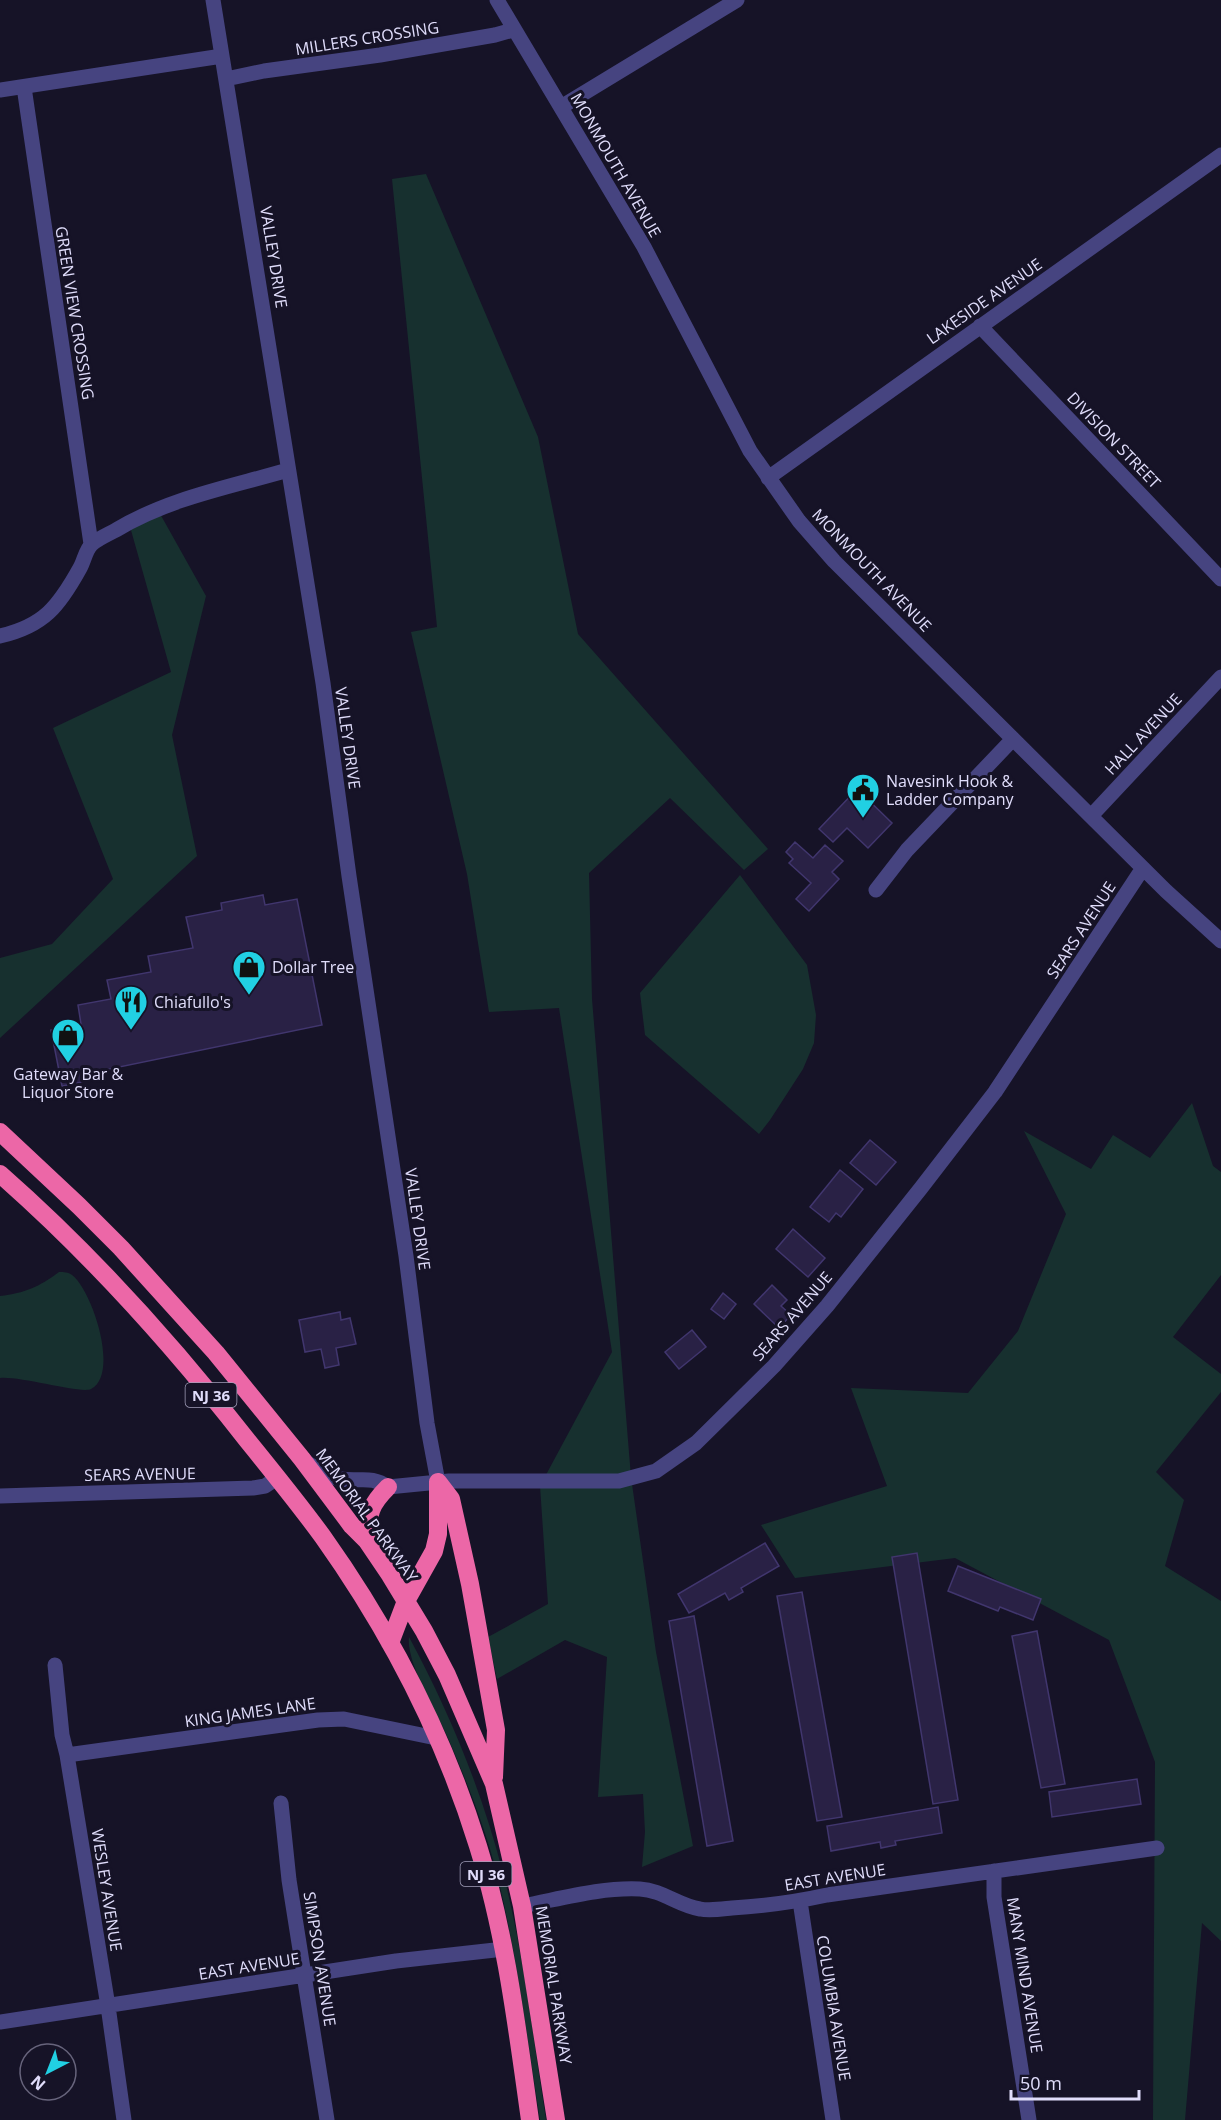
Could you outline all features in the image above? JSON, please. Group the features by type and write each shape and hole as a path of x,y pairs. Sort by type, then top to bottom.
{"highway":[{"name":"MEMORIAL PARKWAY","path":"0,1132 79,1206 161,1290 216,1353 302,1459 351,1526 367,1541 406,1601 447,1675 494,1784 522,1906 556,2120"},
{"name":"NJ 36","path":"0,1174 79,1250 175,1351 322,1537 390,1643 436,1738 477,1843 490,1885 504,1948 530,2120"},
{"path":"390,1643 406,1601 434,1551 438,1534 438,1482"},
{"path":"438,1482 451,1499 470,1584 496,1731 494,1784"},
{"path":"367,1541 370,1511 376,1499 388,1487"}],"street":[{"name":"VALLEY DRIVE","path":"213,0 245,186 323,683 349,876 406,1256 427,1423 438,1482"},
{"name":"MONMOUTH AVENUE","path":"497,0 644,247 729,414 768,478 799,521 834,561 1013,739 1143,868 1221,940"},
{"path":"561,107 737,0"},
{"name":"MILLERS CROSSING","path":"226,79 264,71 380,55 513,30"},
{"path":"0,90 183,60 222,56"},
{"name":"GREEN VIEW CROSSING","path":"24,87 91,544"},
{"name":"LAKESIDE AVENUE","path":"768,478 1221,155"},
{"name":"DIVISION STREET","path":"980,326 1221,579"},
{"path":"0,636 25,629 48,615 64,596 91,544 136,518 160,507 288,470"},
{"name":"HALL AVENUE","path":"1091,816 1221,678"},
{"path":"876,890 907,850 1013,739"},
{"name":"SEARS AVENUE","path":"302,1459 324,1474 340,1479 378,1480 388,1487 438,1482 619,1481 656,1471 696,1443 774,1365 827,1306 921,1188 1017,1060 1143,868"},
{"name":"SEARS AVENUE","path":"0,1496 253,1488 266,1486 277,1478"},
{"name":"WESLEY AVENUE","path":"55,1665 62,1735 108,2006 124,2120"},
{"name":"KING JAMES LANE","path":"67,1755 318,1720 344,1719 436,1738"},
{"name":"SIMPSON AVENUE","path":"281,1803 289,1880 327,2120"},
{"name":"EAST AVENUE","path":"522,1906 618,1890 642,1889 704,1910 800,1901 1157,1848"},
{"name":"MANY MIND AVENUE","path":"994,1871 994,1897 1029,2120"},
{"name":"COLUMBIA AVENUE","path":"800,1901 833,2120"},
{"name":"EAST AVENUE","path":"0,2022 396,1961 504,1948"}],"green space":[{"path":"426,174 538,437 578,634 768,849 744,870 670,798 589,873 592,999 631,1477 656,1652 693,1846 642,1867 645,1832 643,1794 598,1797 607,1657 565,1640 497,1679 488,1637 548,1604 540,1486 612,1352 559,1008 489,1012 467,874 411,632 437,627 392,179"},
{"path":"154,503 206,596 172,735 197,856 0,1038 0,958 52,944 113,879 53,728 171,672 127,516"},
{"path":"740,875 807,965 816,1015 814,1043 803,1069 759,1134 645,1035 640,993"},
{"path":"1192,1103 1213,1166 1221,1172 1221,1275 1173,1337 1221,1374 1221,1392 1156,1472 1184,1500 1165,1566 1221,1601 1221,1941 1202,1923 1185,2120 1153,2120 1155,1762 1109,1640 955,1558 795,1578 761,1525 887,1486 851,1388 968,1393 1018,1331 1066,1214 1024,1131 1091,1169 1113,1135 1150,1158"},
{"path":"59,1272 70,1274 80,1284 94,1314 103,1350 103,1367 99,1380 91,1389 85,1390 0,1378 0,1296 31,1288"},
{"path":"409,1637 451,1723 475,1782 495,1842 517,1934 546,2120 540,2120 516,1966 492,1856 462,1771 417,1674 409,1648"}],"building":[{"path":"857,789 892,823 868,848 847,828 833,842 819,829"},
{"path":"795,842 813,858 825,845 843,861 832,872 839,879 809,911 796,899 811,883 789,863 793,859 786,852"},
{"path":"263,895 265,905 297,899 322,1025 90,1073 92,1080 62,1086 51,1030 81,1024 78,1005 111,999 107,980 151,972 148,956 193,948 186,917 222,910 221,903"},
{"path":"870,1140 896,1162 876,1185 850,1163"},
{"path":"840,1170 863,1189 841,1217 836,1213 829,1222 810,1207"},
{"path":"793,1229 825,1258 808,1277 776,1249"},
{"path":"772,1285 787,1300 781,1306 791,1315 779,1328 754,1304"},
{"path":"723,1293 736,1304 724,1319 711,1309"},
{"path":"340,1312 341,1320 350,1318 356,1344 336,1348 339,1365 325,1368 321,1349 305,1352 299,1320"},
{"path":"692,1330 706,1347 679,1369 665,1352"},
{"path":"765,1543 779,1566 741,1588 743,1592 729,1600 725,1593 689,1613 678,1594"},
{"path":"917,1553 958,1800 933,1804 892,1557"},
{"path":"958,1566 1041,1599 1033,1620 1000,1607 998,1611 948,1591"},
{"path":"802,1592 842,1817 817,1821 777,1596"},
{"path":"694,1616 733,1841 707,1846 669,1621"},
{"path":"1037,1631 1065,1784 1041,1788 1012,1636"},
{"path":"1137,1779 1141,1804 1052,1817 1049,1792"},
{"path":"938,1807 942,1833 895,1841 896,1845 881,1848 880,1842 831,1851 827,1826"}],"place":[{"name":"Navesink Hook & Ladder Company","path":"863,819"},
{"name":"Dollar Tree","path":"249,996"},
{"name":"Chiafullo's","path":"131,1031"},
{"name":"Gateway Bar & Liquor Store","path":"68,1064"}]}
